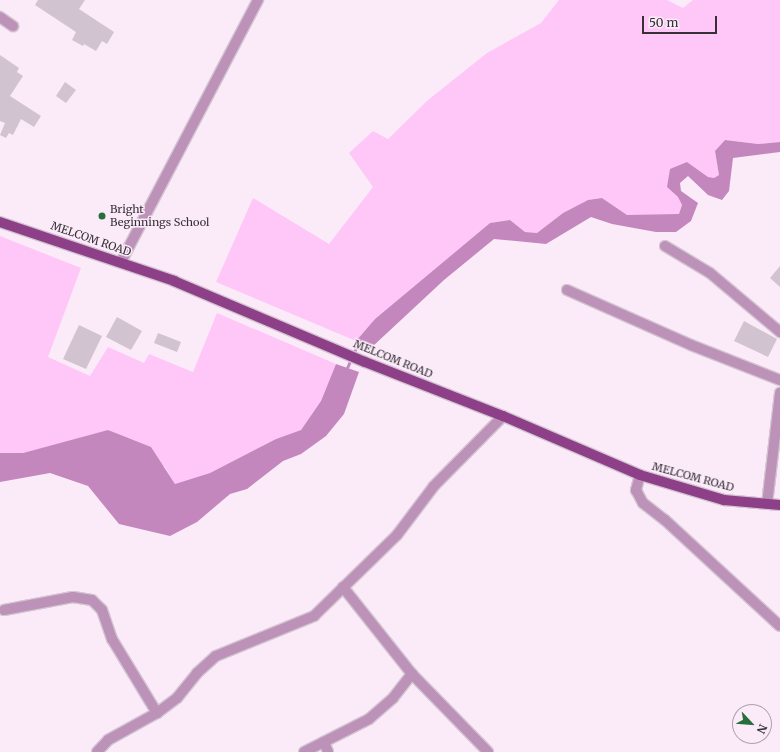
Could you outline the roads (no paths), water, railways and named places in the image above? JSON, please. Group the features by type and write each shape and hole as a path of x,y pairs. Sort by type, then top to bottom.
{"main road":[{"name":"MELCOM ROAD","path":"0,222 121,262 252,312 365,362 503,416 640,475 724,500 780,504"}],"street":[{"path":"121,262 258,0"},
{"path":"0,17 13,26"},
{"path":"665,246 710,273 780,332"},
{"path":"567,290 691,345 780,380"},
{"path":"767,504 780,393"},
{"path":"98,752 108,740 157,713 177,698 197,673 216,656 314,616 397,535 434,486 503,416"},
{"path":"640,475 636,490 643,503 665,520 780,626"},
{"path":"343,587 412,674 488,752"},
{"path":"4,610 73,597 92,600 102,610 112,638 157,713"},
{"path":"304,752 369,719 393,698 412,674"},
{"path":"324,742 328,752"}],"waterway":[{"path":"346,370 357,345 362,341"}],"place":[{"name":"Bright Beginnings School","path":"102,216"}]}
